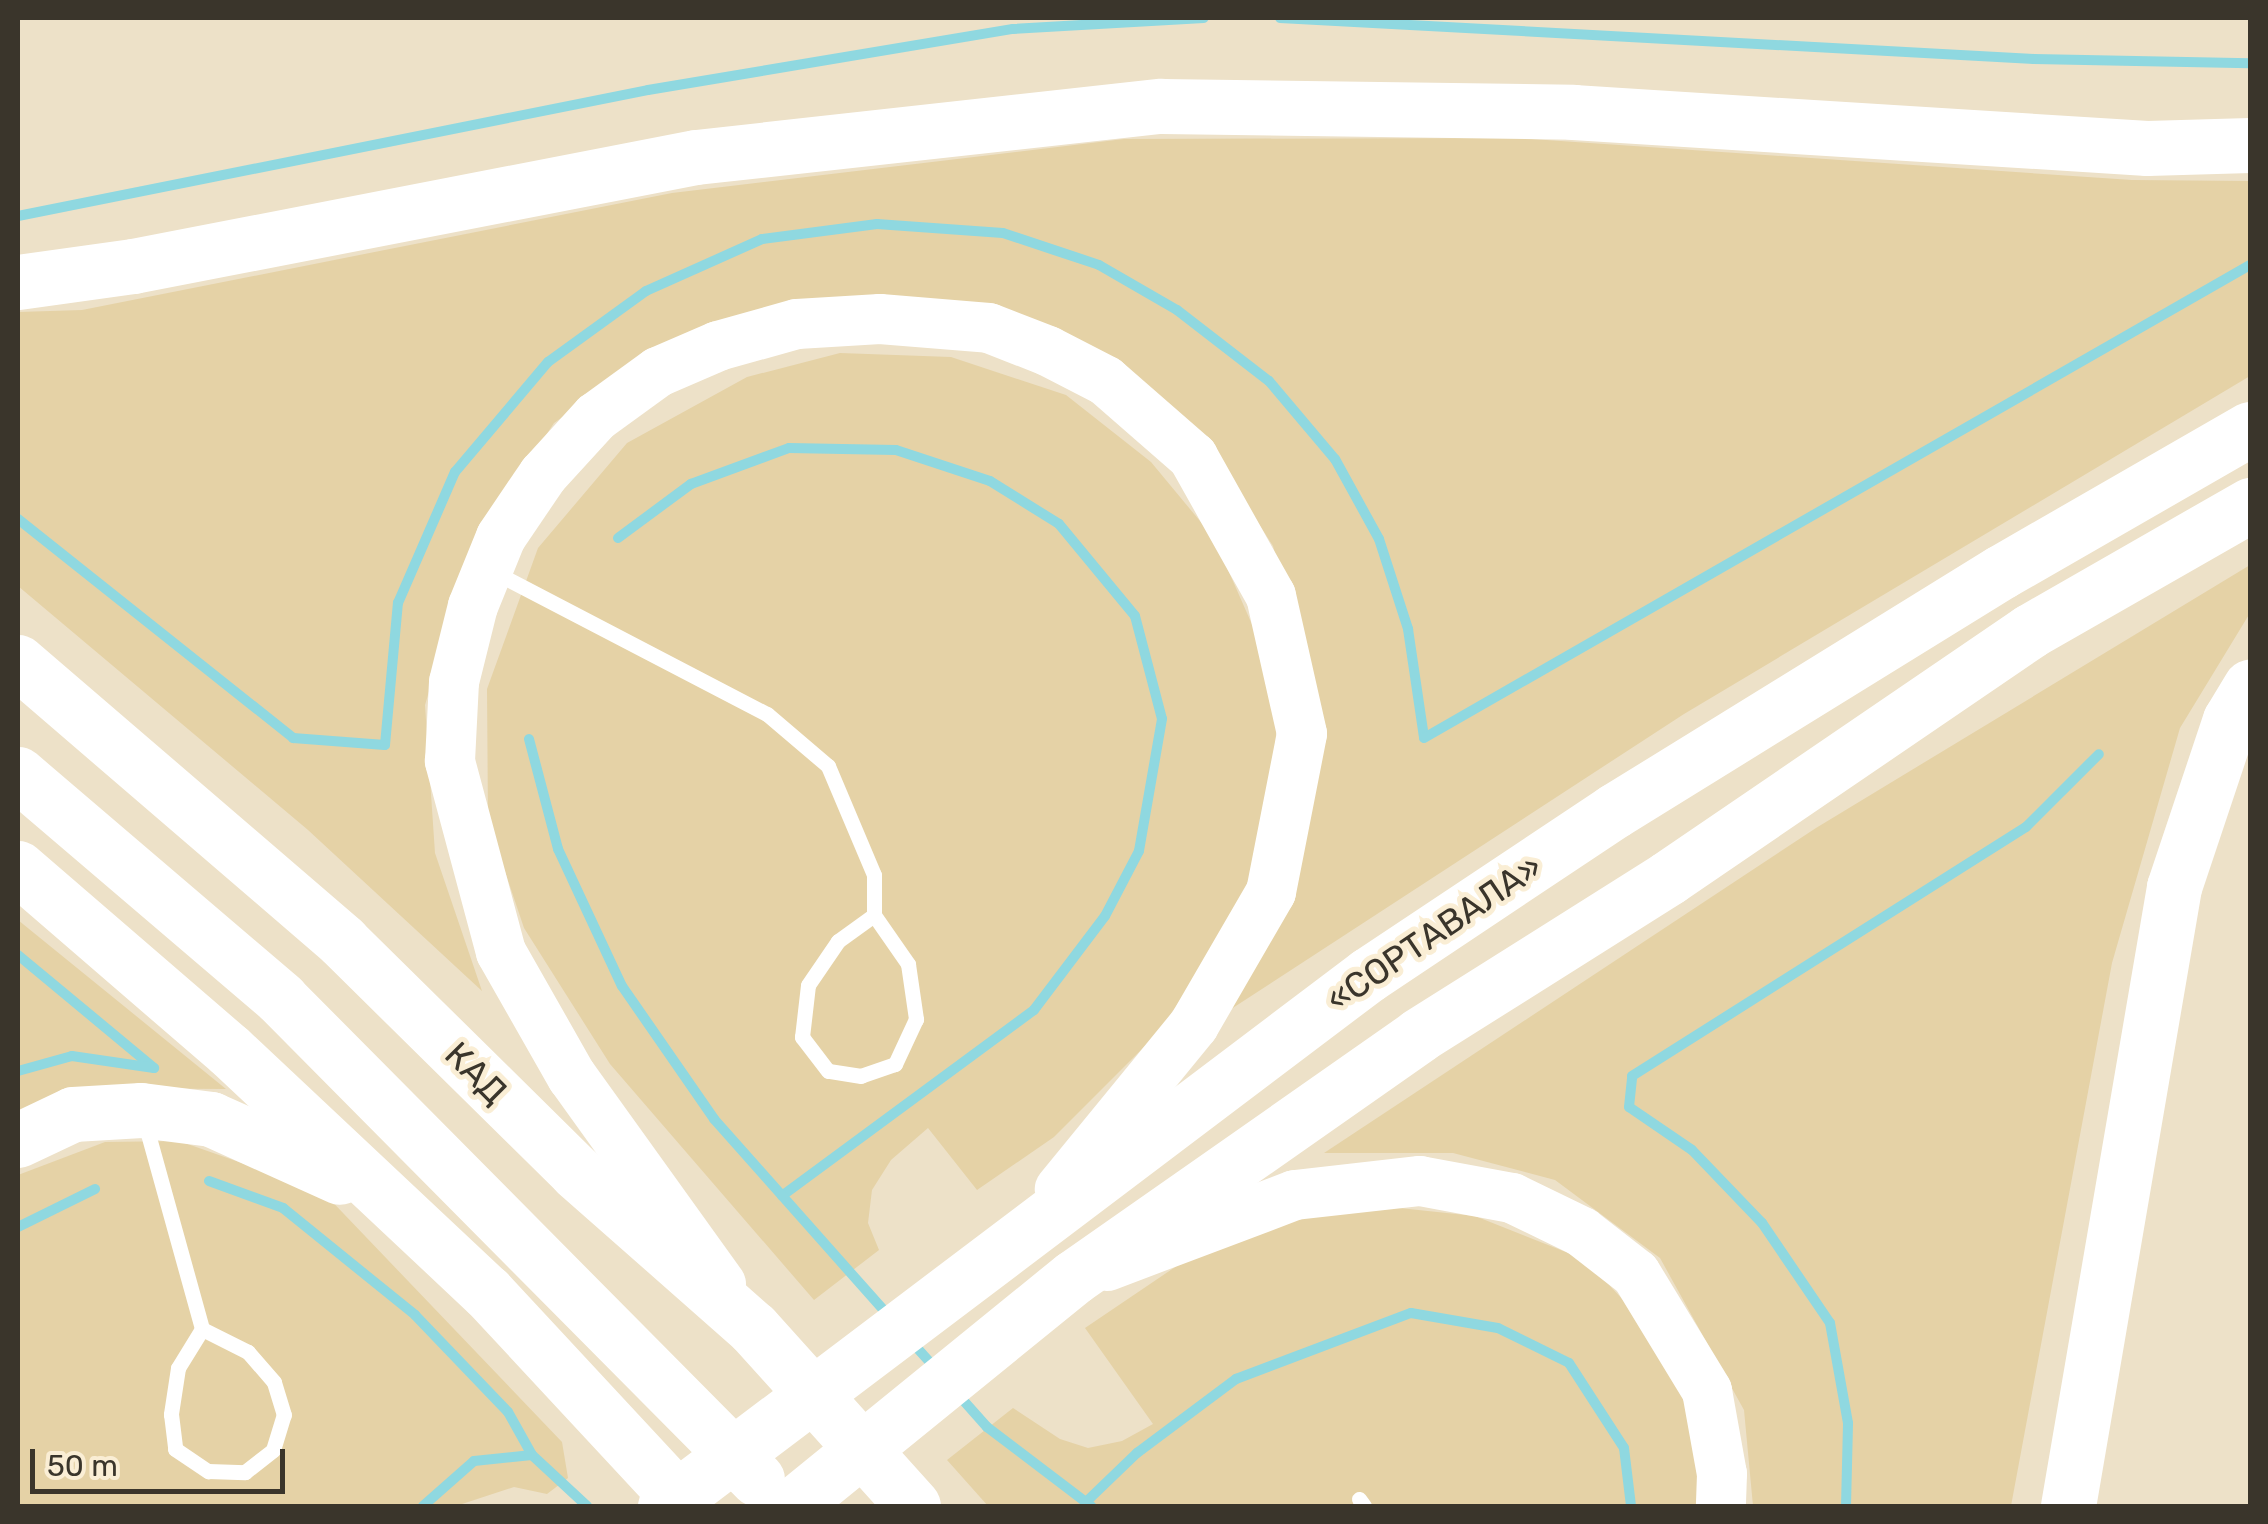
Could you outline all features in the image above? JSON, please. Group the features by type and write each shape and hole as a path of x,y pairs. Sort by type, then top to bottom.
{"highway":[{"path":"18,282 133,266 696,157 1161,106 1573,112 2147,148 2250,146"},
{"name":"«СОРТАВАЛА»","path":"665,1506 1368,975 1598,822 2001,572 2250,429"},
{"path":"792,1506 1074,1277 1419,1034 1668,878 2030,631 2250,505"},
{"name":"КАД","path":"18,662 342,941 576,1172 753,1328 913,1506"},
{"path":"2068,1506 2174,887 2230,720 2250,686"},
{"path":"18,774 280,998 784,1506"},
{"path":"18,868 230,1050 487,1292 686,1506"},
{"path":"18,1140 73,1114 141,1110 211,1119 346,1180 487,1292"}],"main road":[{"path":"753,1328 572,1077 501,952 450,762 454,682 488,570 543,475 596,416 658,372 718,346 797,324 880,320 989,328 1106,381 1193,457 1271,596 1302,734 1271,892 1194,1025 994,1256"},
{"path":"1074,1277 1295,1194 1420,1180 1512,1198 1582,1232 1636,1274 1707,1391 1722,1474 1721,1506"}],"lane":[{"path":"488,570 767,714 828,766 874,875 874,915 908,964 916,1019 895,1064 861,1076 828,1071 802,1037 808,985 838,942 874,915"},
{"path":"141,1110 202,1329 178,1368 171,1414 175,1449 208,1471 245,1472 273,1450 284,1414 274,1382 248,1352 202,1329"}],"shaded area":[{"path":"1517,138 2132,180 2250,181 2250,376 1684,714 1225,1013 1294,902 1323,732 1273,546 1207,443 984,303 794,299 651,355 554,423 471,550 425,705 435,853 482,991 308,830 18,586 18,312 82,310 672,193 1124,139"},
{"path":"840,353 951,357 1066,395 1151,462 1214,538 1254,629 1277,724 1267,833 1232,922 1158,1033 1054,1137 977,1190 928,1128 891,1160 872,1190 868,1223 879,1250 814,1300 610,1064 524,928 488,821 487,689 538,548 627,443 747,377"},
{"path":"2250,565 2250,613 2180,728 2112,963 2011,1506 1753,1506 1744,1410 1660,1258 1555,1180 1453,1153 1324,1153 1816,828"},
{"path":"18,920 226,1089 88,1088 18,1115"},
{"path":"179,1141 322,1191 562,1442 568,1478 547,1494 514,1487 456,1506 18,1506 18,1175 105,1142"},
{"path":"1390,1207 1475,1216 1586,1260 1663,1343 1696,1430 1700,1506 988,1506 947,1460 1013,1408 1060,1439 1088,1448 1122,1441 1153,1424 1085,1328 1187,1259 1302,1215"}],"waterway":[{"path":"18,216 648,90 1013,29 1204,18"},
{"path":"1280,18 2034,59 2250,63"},
{"path":"18,519 293,738 385,745 398,603 455,472 548,362 646,291 762,239 877,224 1003,233 1099,265 1177,310 1269,381 1335,459 1379,539 1408,629 1424,738 2250,265"},
{"path":"618,538 691,484 789,448 896,450 990,481 1059,524 1135,616 1162,719 1139,851 1105,916 1034,1010 782,1196"},
{"path":"529,739 558,849 622,986 714,1119 888,1315"},
{"path":"1846,1506 1848,1423 1830,1323 1762,1223 1692,1150 1629,1107 1632,1076 2026,827 2099,754"},
{"path":"18,955 154,1068 72,1056 18,1071"},
{"path":"209,1181 283,1208 415,1315 508,1412 532,1455 587,1506"},
{"path":"18,1227 95,1189"},
{"path":"1086,1502 1137,1453 1236,1379 1411,1313 1498,1328 1569,1363 1624,1448 1631,1506"},
{"path":"909,1339 934,1367"},
{"path":"955,1391 987,1427 1091,1506"},
{"path":"423,1506 474,1461 532,1455"}]}
